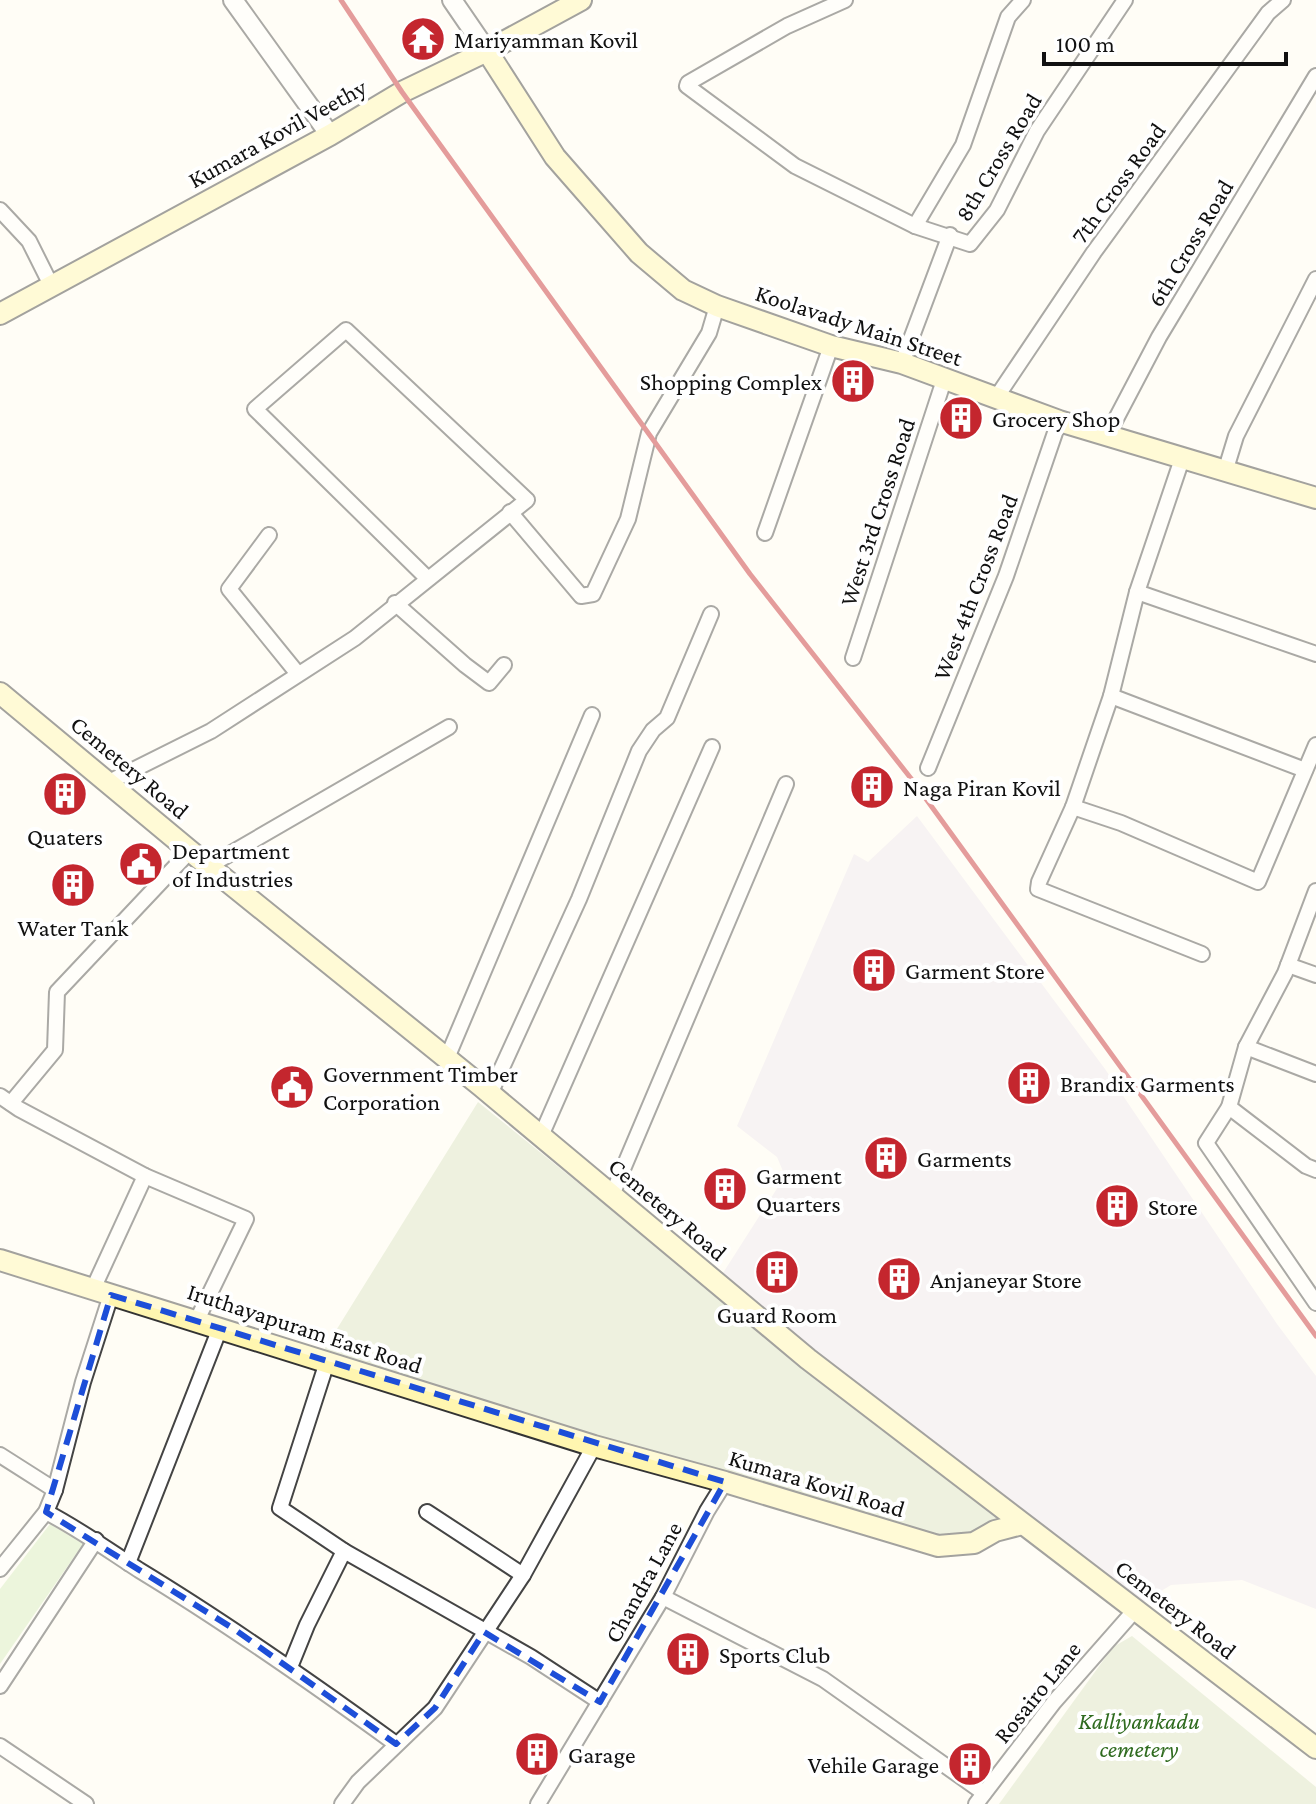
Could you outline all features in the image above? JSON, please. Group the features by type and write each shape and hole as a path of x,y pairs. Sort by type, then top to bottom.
{"main road":[{"name":"Kumara Kovil Veethy","path":"0,314 330,135 402,92 581,0"},
{"name":"Koolavady Main Street","path":"487,51 555,157 639,253 683,290 717,306 831,346 902,363 1059,421 1316,498"},
{"name":"Cemetery Road","path":"0,693 447,1058 808,1359 1316,1748"},
{"name":"Iruthayapuram East Road","path":"0,1260 594,1446"},
{"name":"Kumara Kovil Road","path":"594,1446 938,1546 974,1543 995,1531 1022,1524"}],"street":[{"path":"233,0 330,135"},
{"path":"452,0 487,51"},
{"path":"845,0 787,26 687,86 795,166 915,226 950,235"},
{"path":"915,226 963,145 1008,17 1023,0"},
{"name":"8th Cross Road","path":"902,363 950,235 970,244 997,210 1037,131 1125,0"},
{"name":"7th Cross Road","path":"996,398 1094,252 1268,13 1283,0"},
{"name":"6th Cross Road","path":"1107,436 1159,337 1316,76"},
{"path":"0,210 29,241 52,287"},
{"path":"1225,472 1236,436 1316,279"},
{"path":"510,512 581,596 593,594 628,519 649,433 709,333 717,306"},
{"path":"107,783 211,731 355,638 527,500 346,330 255,409 427,578"},
{"path":"765,533 831,346"},
{"name":"West 3rd Cross Road","path":"853,658 944,380"},
{"name":"West 4th Cross Road","path":"928,768 1006,576 1059,421"},
{"path":"1182,459 1137,592 1111,696 1073,807 1038,889 1202,954"},
{"path":"269,535 229,589 298,674"},
{"path":"1137,592 1316,654"},
{"path":"395,603 489,683 504,665"},
{"path":"490,1094 568,925 639,751 653,730 667,718 711,614"},
{"path":"1111,696 1305,770"},
{"path":"447,1058 592,715"},
{"path":"209,866 449,727"},
{"path":"1073,807 1121,823 1258,882 1316,745"},
{"path":"541,1136 712,747"},
{"path":"612,1195 786,784"},
{"path":"190,851 57,992 55,1050 5,1099 145,1176 246,1219 197,1320"},
{"path":"1316,891 1288,965 1246,1047 1229,1107 1206,1143 1316,1303"},
{"path":"1288,965 1316,975"},
{"path":"1246,1047 1316,1074"},
{"path":"1229,1107 1306,1166 1316,1170"},
{"path":"0,1569 46,1512 55,1490 102,1292 145,1176"},
{"path":"128,1563 220,1328"},
{"path":"327,1362 280,1508 344,1551 531,1657 600,1702"},
{"path":"342,1804 358,1782 435,1708 523,1575 594,1446"},
{"path":"0,1455 55,1490"},
{"name":"Chandra Lane","path":"538,1804 663,1597 725,1482"},
{"path":"46,1512 96,1540 234,1629 396,1744"},
{"path":"427,1512 523,1575"},
{"path":"0,1686 96,1540"},
{"path":"290,1667 344,1551"},
{"path":"663,1597 823,1679 980,1798"},
{"name":"Rosairo Lane","path":"980,1798 1054,1702 1135,1610"},
{"path":"0,1746 86,1804"}],"highlighted area":[{"path":"111,1295 725,1482 600,1702 484,1632 435,1708 396,1744 234,1629 46,1512"}],"shaded area":[{"path":"917,816 1105,1069 1277,1324 1316,1376 1316,1609 1242,1580 1171,1585 1140,1604 782,1325 723,1273 785,1176 777,1157 737,1126 854,854 868,862"}],"green space":[{"path":"478,1102 770,1338 1006,1515 982,1531 938,1539 596,1440 322,1353"},
{"path":"50,1524 83,1544 0,1664 0,1589"},
{"name":"Kalliyankadu cemetery","path":"1132,1636 1316,1787 1316,1804 999,1804 1113,1647"}],"railway":[{"path":"341,0 402,92 750,574 913,781 1316,1336"}],"place":[{"name":"Mariyamman Kovil","path":"423,39"},
{"name":"Shopping Complex","path":"853,381"},
{"name":"Grocery Shop","path":"961,418"},
{"name":"Naga Piran Kovil","path":"872,787"},
{"name":"Quaters","path":"65,794"},
{"name":"Department of Industries","path":"141,864"},
{"name":"Water Tank","path":"73,885"},
{"name":"Garment Store","path":"874,970"},
{"name":"Brandix Garments","path":"1029,1083"},
{"name":"Government Timber Corporation","path":"292,1087"},
{"name":"Garments","path":"886,1158"},
{"name":"Garment Quarters","path":"725,1189"},
{"name":"Store","path":"1117,1206"},
{"name":"Guard Room","path":"777,1272"},
{"name":"Anjaneyar Store","path":"899,1279"},
{"name":"Sports Club","path":"688,1654"},
{"name":"Garage","path":"537,1754"},
{"name":"Vehile Garage","path":"970,1764"}]}
